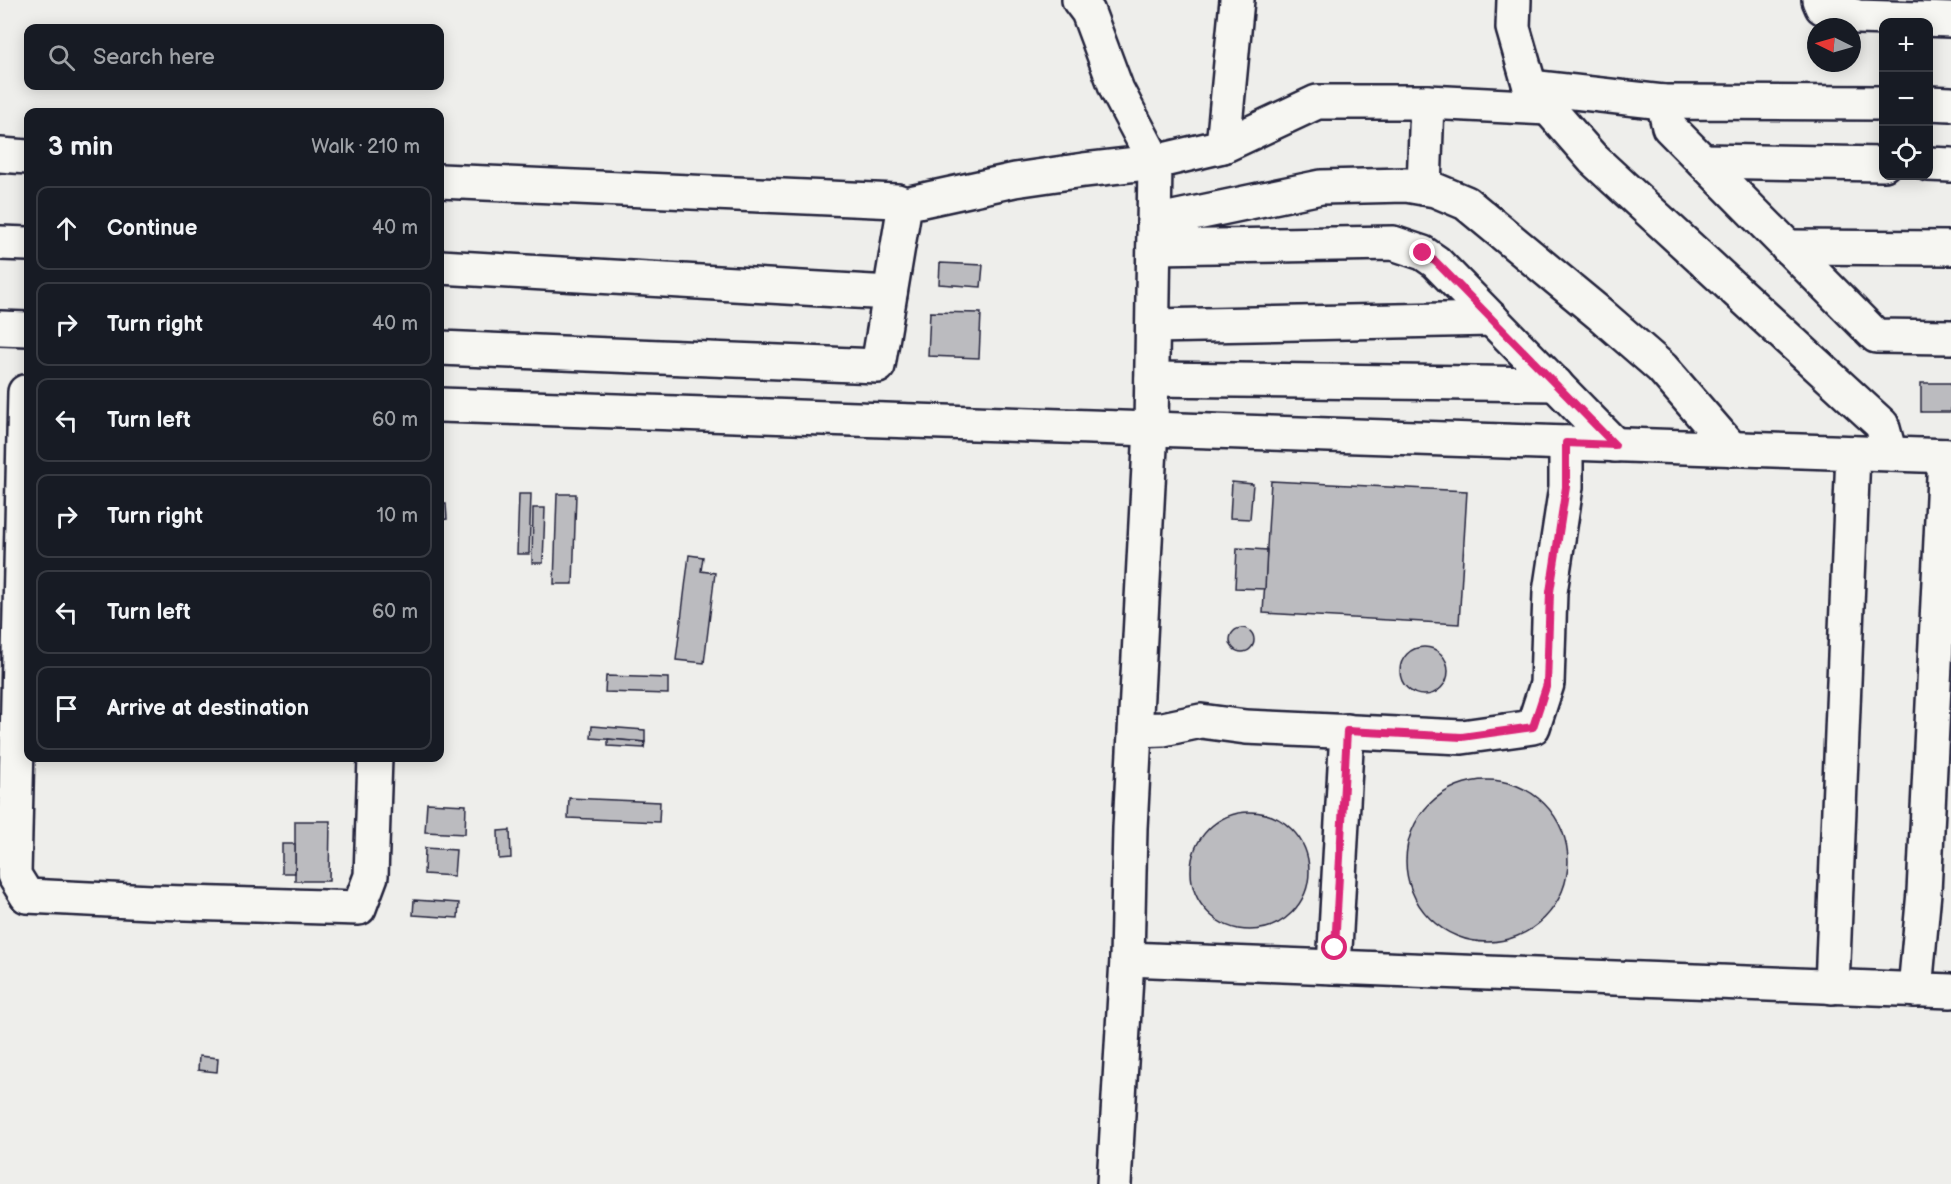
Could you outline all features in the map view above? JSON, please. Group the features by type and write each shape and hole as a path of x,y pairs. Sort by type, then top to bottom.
{"street":[{"path":"1079,0 1088,12 1117,90 1155,162 1151,428 1130,828 1127,958 1114,1184"},
{"path":"1223,146 1237,0"},
{"path":"1514,0 1513,28 1539,98 1593,159 1882,426 1890,454"},
{"path":"1819,0 1822,7 1858,17 1951,20"},
{"path":"444,181 897,201 905,204 1015,180 1155,162 1223,146 1317,102 1427,102 1539,98 1663,102 1879,103"},
{"path":"1424,188 1427,102"},
{"path":"1663,102 1669,127 1876,336 1951,337"},
{"path":"1933,104 1951,104"},
{"path":"0,155 24,157"},
{"path":"1703,161 1879,164"},
{"path":"1933,164 1951,165"},
{"path":"1154,234 1321,187 1406,185 1435,190 1466,203 1600,314 1662,368 1732,448"},
{"path":"444,348 878,366 905,204"},
{"path":"1154,234 1393,243 1423,253 1436,262 1615,445"},
{"path":"0,243 24,244"},
{"path":"1787,247 1951,248"},
{"path":"444,267 890,293"},
{"path":"1153,326 1492,319"},
{"path":"0,328 24,329"},
{"path":"1152,379 1556,384"},
{"path":"18,392 8,822 14,875 27,896 359,908 371,876 375,762"},
{"path":"444,405 1948,456 1924,892 1915,990"},
{"path":"1136,730 1163,729 1201,721 1246,727 1462,737 1533,727 1547,684 1550,592 1566,487 1566,443"},
{"path":"1832,987 1853,453"},
{"path":"1334,967 1347,731"},
{"path":"1127,958 1951,991"}],"building":[{"path":"940,263 983,265 981,287 939,284"},
{"path":"930,312 981,313 979,358 928,356"},
{"path":"1921,383 1951,383 1951,412 1921,412"},
{"path":"1271,481 1467,491 1459,624 1263,613"},
{"path":"1232,482 1253,484 1250,519 1230,518"},
{"path":"519,494 531,494 529,554 517,554"},
{"path":"557,494 576,494 573,584 554,584"},
{"path":"444,504 446,504 447,519 444,519"},
{"path":"533,508 545,508 543,563 532,563"},
{"path":"1237,548 1267,550 1265,589 1235,588"},
{"path":"689,555 703,557 701,571 715,573 704,663 676,660"},
{"path":"1242,628 1247,629 1253,635 1253,645 1247,651 1242,652 1237,651 1231,645 1230,640 1231,635 1237,629"},
{"path":"1419,647 1429,647 1444,657 1448,671 1447,680 1438,691 1429,695 1419,695 1404,685 1400,676 1400,666 1410,651"},
{"path":"606,676 668,678 668,694 605,692"},
{"path":"592,726 645,730 645,742 591,738"},
{"path":"608,739 645,742 644,748 608,746"},
{"path":"1487,780 1518,786 1544,804 1562,830 1568,861 1562,892 1544,918 1518,936 1487,942 1456,936 1430,918 1412,892 1406,861 1412,830 1430,804 1456,786"},
{"path":"569,798 660,802 659,822 568,818"},
{"path":"427,803 466,805 465,834 425,832"},
{"path":"1250,812 1261,813 1283,822 1299,838 1308,860 1308,882 1299,904 1283,920 1261,929 1250,930 1239,929 1217,920 1201,904 1192,882 1191,871 1192,860 1201,838 1217,822 1239,813"},
{"path":"295,821 330,821 329,881 295,881"},
{"path":"510,830 511,858 499,859 498,831"},
{"path":"282,844 295,844 295,873 282,873"},
{"path":"425,848 456,850 454,876 424,874"},
{"path":"414,900 459,903 458,918 413,915"},
{"path":"199,1056 218,1058 217,1072 198,1070"}],"route":[{"path":"1335,948 1347,731 1462,737 1533,727 1547,684 1550,592 1566,487 1566,443 1615,445 1436,262 1423,253"}]}
